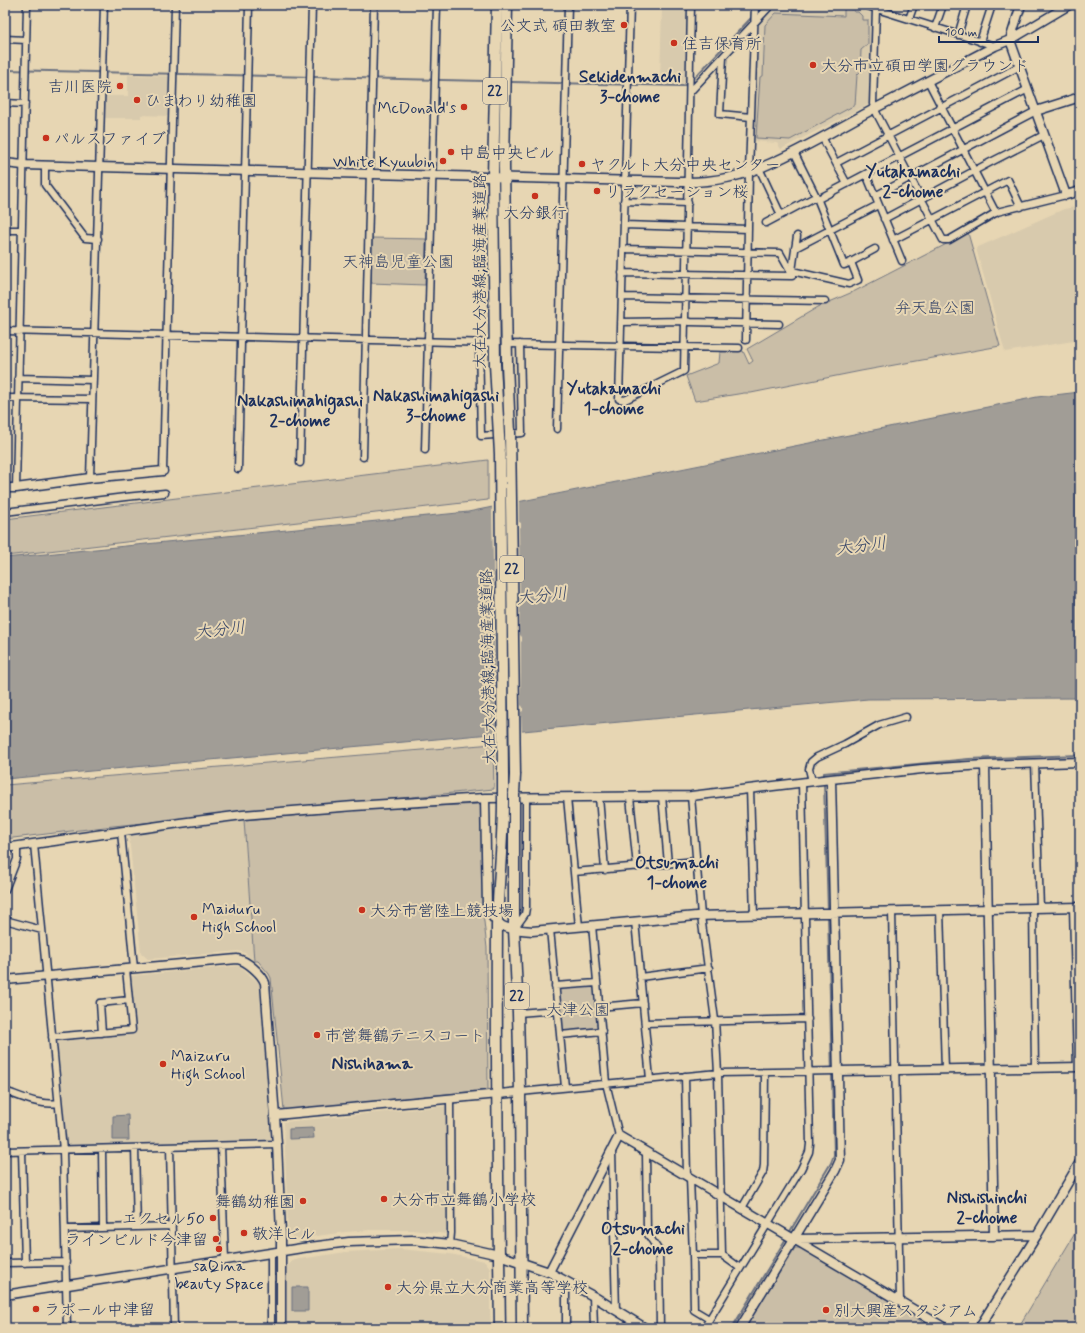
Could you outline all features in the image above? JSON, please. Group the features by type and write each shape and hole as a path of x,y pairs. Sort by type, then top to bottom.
{"main road":[{"name":"大在大分港線;臨海産業道路","path":"497,5 493,176 494,343 500,454 504,775 503,825 497,924 497,1094 500,1328"},
{"name":"大在大分港線;臨海産業道路","path":"507,5 504,178 507,364 510,433 514,775 514,929 520,1092 522,1328"}],"street":[{"path":"16,488 27,5"},
{"path":"90,478 104,5"},
{"path":"5,488 163,471 175,5"},
{"path":"238,470 249,5"},
{"path":"300,463 312,5"},
{"path":"363,457 374,5"},
{"path":"425,450 436,5"},
{"path":"557,429 568,5"},
{"path":"630,5 619,399 625,400 684,371 691,5"},
{"path":"690,92 771,5"},
{"path":"864,5 995,46"},
{"path":"909,19 914,5"},
{"path":"936,28 943,5"},
{"path":"958,35 967,5"},
{"path":"980,42 992,5"},
{"path":"1021,5 1010,40 1066,195"},
{"path":"5,164 493,176 504,178 625,181 688,182 720,179 769,165 995,46 1010,40 1069,5"},
{"path":"746,340 746,275 755,6"},
{"path":"876,9 874,109 943,240 949,240 996,212 1080,191"},
{"path":"5,39 26,40"},
{"path":"723,57 720,114 751,117"},
{"path":"836,162 1020,66"},
{"path":"928,81 996,212"},
{"path":"766,223 812,198 820,198 1028,89"},
{"path":"875,196 1036,111 1080,97"},
{"path":"5,103 25,104"},
{"path":"884,219 974,170 1044,135"},
{"path":"822,137 847,184"},
{"path":"794,152 817,198 844,265 875,249"},
{"path":"46,166 45,185 85,238 98,239"},
{"path":"759,168 781,215"},
{"path":"866,174 902,261"},
{"path":"893,240 1008,180 1021,206"},
{"path":"624,201 688,203"},
{"path":"795,248 878,205"},
{"path":"624,225 748,229"},
{"path":"5,230 22,230"},
{"path":"622,273 792,276 797,236"},
{"path":"623,249 780,253 792,272 849,284 858,280 851,262"},
{"path":"622,297 825,301"},
{"path":"621,322 685,321 779,324"},
{"path":"5,331 494,343"},
{"path":"479,342 481,436 522,433 520,344"},
{"path":"507,344 739,348"},
{"path":"18,378 93,380"},
{"path":"5,398 92,399"},
{"path":"5,512 165,493"},
{"path":"740,1328 790,1236 835,1171 840,1160 834,1071 830,913 823,780 809,769 811,762 817,757 845,744 879,725 906,717"},
{"path":"5,848 180,823 354,806 485,798 691,796 922,769 985,765 1080,762"},
{"path":"1035,763 1035,1068"},
{"path":"985,765 994,1236"},
{"path":"704,1328 809,1152 808,1019 802,782"},
{"path":"750,789 754,915"},
{"path":"662,796 668,864"},
{"path":"691,796 702,916 715,1020 718,1073 722,1255"},
{"path":"568,797 579,926"},
{"path":"599,797 605,870"},
{"path":"630,797 637,867"},
{"path":"276,1115 718,1073 1078,1067 1076,907 702,916 532,931 505,928 497,924 487,907 485,798"},
{"path":"514,929 525,914 526,908 526,798"},
{"path":"52,1037 132,1030 129,1000 130,968 122,832"},
{"path":"34,844 63,1150 67,1328"},
{"path":"5,890 17,859 17,846"},
{"path":"574,872 697,861"},
{"path":"940,910 945,1069"},
{"path":"892,912 900,1301"},
{"path":"5,920 42,930"},
{"path":"635,922 650,1079"},
{"path":"549,1272 619,1136 606,1083 592,925"},
{"path":"550,929 565,1087"},
{"path":"5,980 236,959 243,960 262,976 265,983 278,1144 281,1251 281,1328"},
{"path":"640,977 709,968"},
{"path":"555,986 597,983"},
{"path":"102,1033 100,1003 129,1000"},
{"path":"599,1007 643,1003"},
{"path":"518,1014 557,1010"},
{"path":"645,1023 715,1020 808,1019"},
{"path":"560,1035 602,1031"},
{"path":"742,1208 763,1172 765,1073"},
{"path":"685,1076 694,1310 709,1319"},
{"path":"5,1091 41,1103 58,1103"},
{"path":"450,1099 450,1244"},
{"path":"619,1136 946,1328"},
{"path":"5,1151 278,1144"},
{"path":"221,1146 225,1260"},
{"path":"170,1147 174,1328"},
{"path":"135,1148 137,1227"},
{"path":"102,1149 103,1228"},
{"path":"612,1150 616,1311"},
{"path":"22,1151 25,1263"},
{"path":"646,1152 647,1233 659,1251 660,1328"},
{"path":"979,1328 1037,1235 1080,1162"},
{"path":"65,1229 172,1226"},
{"path":"790,1236 899,1237 1037,1235"},
{"path":"5,1295 281,1251 349,1242 412,1240 450,1244 499,1255 549,1272 593,1296 635,1325 645,1328"},
{"path":"271,1253 271,1328"},
{"path":"693,1255 722,1255 740,1268"},
{"path":"5,1263 66,1262"},
{"path":"566,1282 566,1328"},
{"path":"593,1296 594,1328"}],"shaded area":[{"name":"住吉保育所","path":"662,5 687,5 686,82 679,84 660,83"},
{"name":"大分市立碩田学園グラウンド","path":"774,5 854,5 873,10 869,104 781,149 777,143 752,141 759,26 760,21"},
{"name":"ひまわり幼稚園","path":"128,75 170,76 168,116 141,115 141,118 105,118 106,96 128,96"},
{"path":"1080,206 1080,340 1005,352 976,248 1064,209"},
{"name":"Maiduru High School","path":"244,820 254,961 245,953 239,951 148,959 141,953 129,836 223,821"},
{"name":"Maizuru High School","path":"239,966 259,983 271,1140 109,1146 66,1144 57,1041 59,1039 134,1032 129,976"},
{"name":"大分市立舞鶴小学校","path":"446,1106 447,1234 412,1230 370,1230 295,1239 288,1233 284,1122"},
{"name":"大分県立大分商業高等学校","path":"400,1249 450,1254 485,1261 490,1268 491,1328 287,1328 287,1267 293,1260 346,1252"}],"green space":[{"name":"大分市立碩田学園グラウンド","path":"844,7 854,10 854,12 858,12 862,16 862,20 868,20 868,44 861,50 860,72 857,75 855,105 790,140 756,138 760,77 763,76 765,25 776,13 844,16"},
{"name":"弁天島公園","path":"968,233 1000,346 861,371 751,393 695,401 686,376 719,363 720,352 743,351 749,364 753,361 747,349 818,307 855,291"},
{"name":"天神島児童公園","path":"372,238 426,239 425,285 371,283"},
{"path":"488,460 488,500 5,556 5,519"},
{"path":"493,744 494,789 113,826 5,839 5,785"},
{"path":"481,804 483,913 487,948 488,1090 284,1110 271,978 258,961 254,961 244,820 371,809"},
{"name":"大津公園","path":"593,986 595,988 599,1026 597,1029 564,1032 561,1030 559,989"},
{"path":"1080,1225 1080,1328 1018,1328"},
{"path":"795,1248 804,1248 932,1328 745,1328"}],"water":[{"name":"大分川","path":"1080,392 1080,698 868,699 5,779 5,558 468,512 1037,397"},
{"path":"128,1115 129,1140 113,1140 113,1116"},
{"path":"313,1128 314,1138 289,1139 289,1129"},
{"path":"292,1287 308,1287 308,1311 292,1311"}],"pier":[{"path":"519,499 519,522 521,523 521,527 519,528 520,592 522,593 522,597 520,599 520,635 522,637 522,733 496,736 492,505"}],"waterway":[{"path":"757,12 763,5"},
{"path":"691,80 752,17"},
{"path":"5,70 485,81"},
{"path":"512,82 683,86 688,82"},
{"path":"824,777 824,773 969,759 1080,755"},
{"path":"824,782 828,911"},
{"path":"789,1233 831,1163 834,1155 828,915"},
{"path":"732,1328 787,1237"}],"place":[{"name":"公文式 碩田教室","path":"624,25"},
{"name":"住吉保育所","path":"674,43"},
{"name":"大分市立碩田学園グラウンド","path":"813,65"},
{"name":"吉川医院","path":"120,86"},
{"name":"ひまわり幼稚園","path":"137,100"},
{"name":"McDonald's","path":"464,107"},
{"name":"パルスファイブ","path":"46,138"},
{"name":"中島中央ビル","path":"451,152"},
{"name":"White Kyuubin","path":"443,161"},
{"name":"ヤクルト大分中央センター","path":"582,164"},
{"name":"リラクセーション桜","path":"597,191"},
{"name":"大分銀行","path":"535,196"},
{"name":"大分市営陸上競技場","path":"362,910"},
{"name":"Maiduru High School","path":"194,917"},
{"name":"市営舞鶴テニスコート","path":"317,1035"},
{"name":"Maizuru High School","path":"163,1064"},
{"name":"大分市立舞鶴小学校","path":"384,1199"},
{"name":"舞鶴幼稚園","path":"303,1201"},
{"name":"エクセル50","path":"213,1218"},
{"name":"敬洋ビル","path":"244,1233"},
{"name":"ラインビルド今津留","path":"216,1239"},
{"name":"saQina beauty Space","path":"219,1249"},
{"name":"大分県立大分商業高等学校","path":"388,1287"},
{"name":"ラポール中津留","path":"36,1309"},
{"name":"別大興産スタジアム","path":"826,1310"}],"district":[{"name":"Sekidenmachi 3-chome","path":"630,86"},
{"name":"Yutakamachi 2-chome","path":"913,181"},
{"name":"Yutakamachi 1-chome","path":"614,398"},
{"name":"Nakashimahigashi 3-chome","path":"436,405"},
{"name":"Nakashimahigashi 2-chome","path":"300,410"},
{"name":"Otsumachi 1-chome","path":"677,872"},
{"name":"Nishihama","path":"372,1063"},
{"name":"Nishishinchi 2-chome","path":"987,1207"},
{"name":"Otsumachi 2-chome","path":"643,1238"}]}
